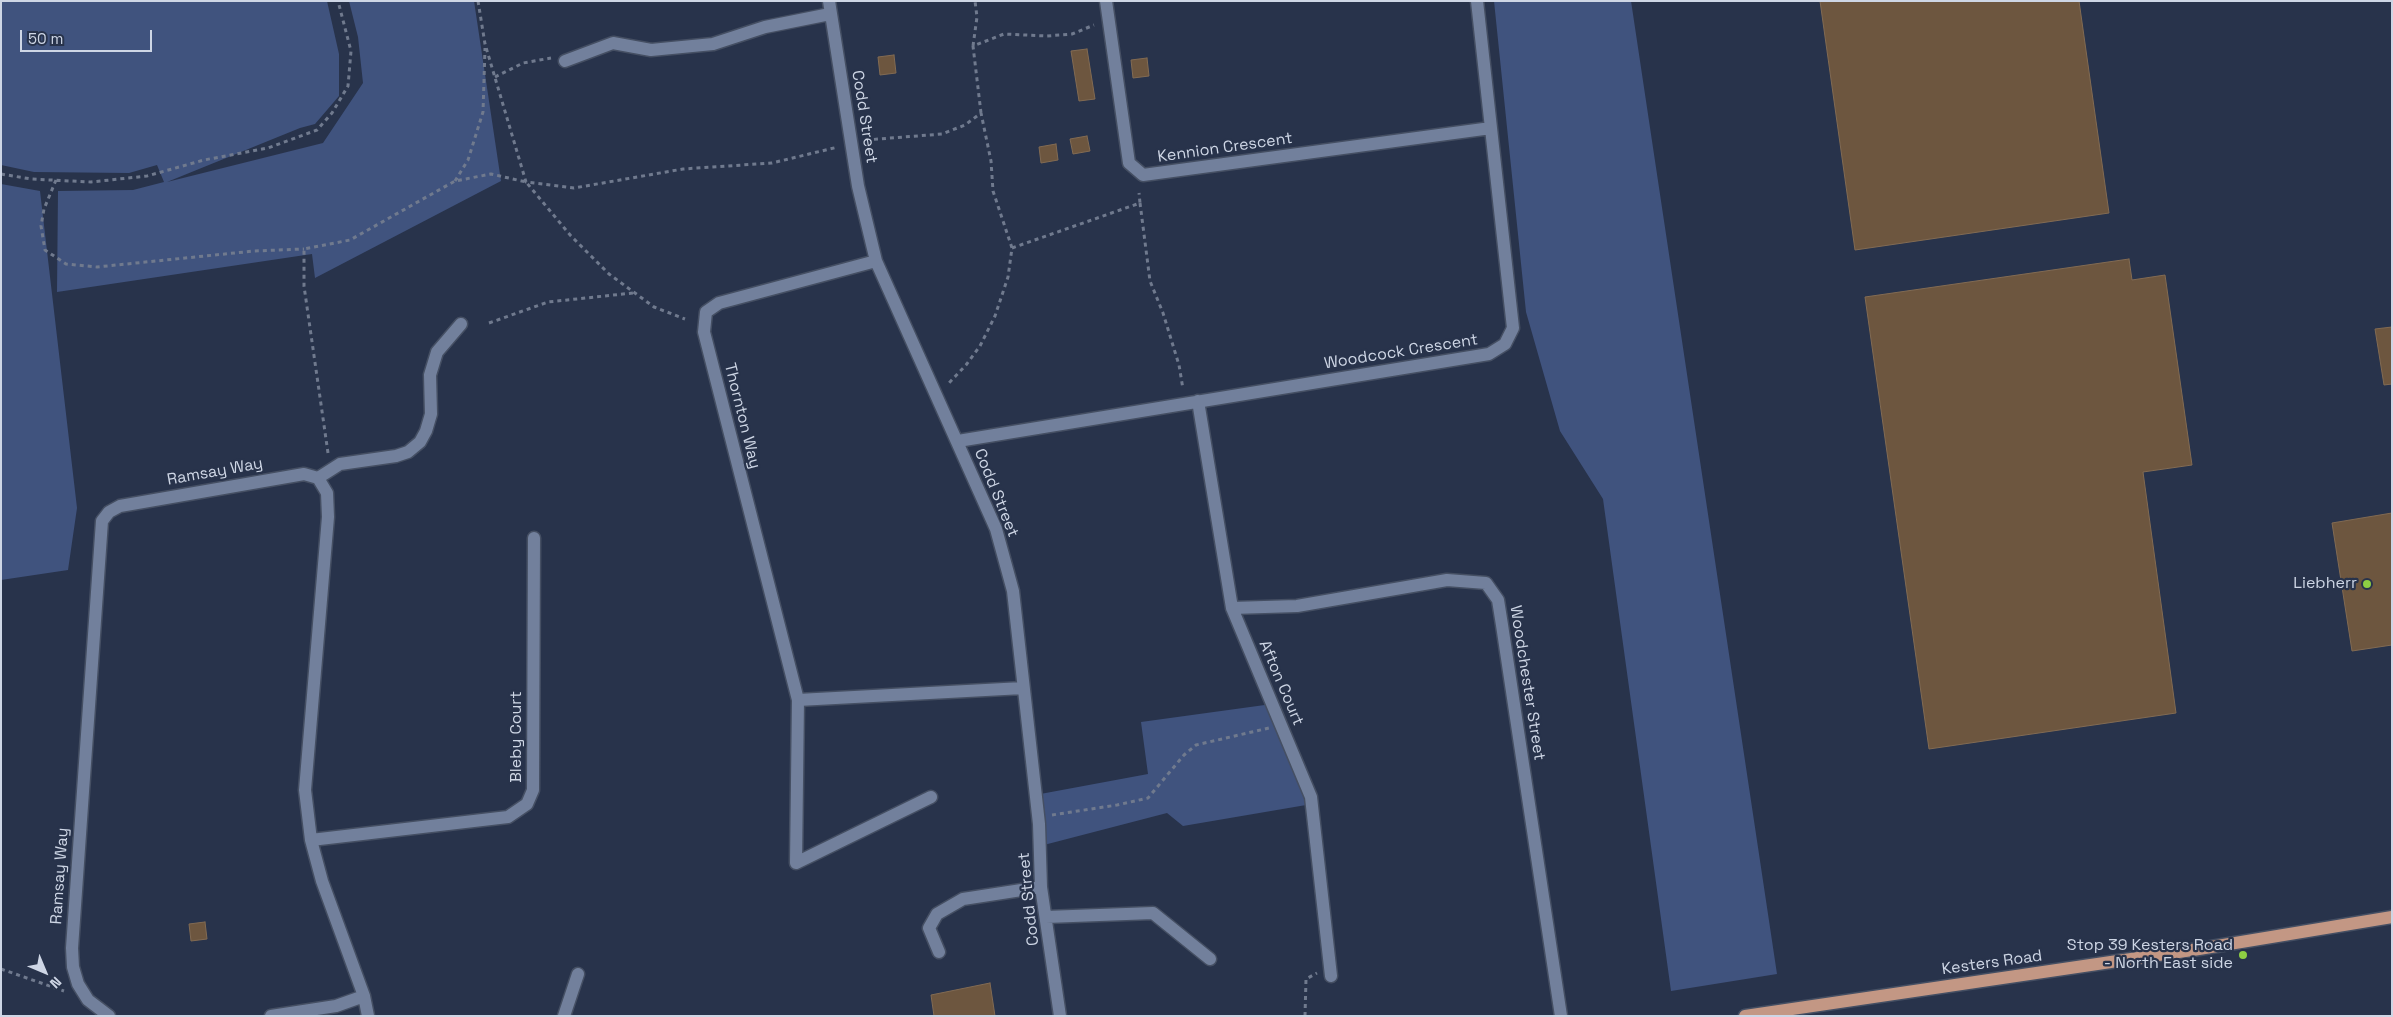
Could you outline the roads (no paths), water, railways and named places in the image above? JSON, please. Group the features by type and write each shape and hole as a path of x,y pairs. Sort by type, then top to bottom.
{"main road":[{"name":"Kesters Road","path":"1745,1016 2226,944 2392,917"}],"street":[{"name":"Codd Street","path":"828,1 858,186 876,261 996,528 1013,591 1038,816 1041,887 1060,1016"},
{"name":"Kennion Crescent","path":"1106,1 1129,163 1143,175 1491,128"},
{"name":"Woodcock Crescent","path":"958,442 1490,354 1505,344 1513,328 1477,1"},
{"path":"562,59 613,43 651,50 713,44 765,27 830,14"},
{"name":"Thornton Way","path":"876,261 719,303 706,312 704,332 798,700 796,863 931,796"},
{"path":"368,1016 364,996 322,881 311,840 306,790 328,517 327,493 318,478 340,464 396,456 408,452 420,442 426,431 431,414 430,375 437,352 461,324"},
{"name":"Afton Court","path":"1198,401 1232,608 1311,797 1330,971"},
{"name":"Ramsay Way","path":"109,1016 88,1000 78,984 73,967 72,948 102,521 110,512 120,506 287,475 304,474 318,478"},
{"name":"Bleby Court","path":"311,840 508,816 527,804 534,790 534,538"},
{"name":"Woodchester Street","path":"1232,608 1297,606 1447,580 1486,583 1498,600 1560,1016"},
{"path":"798,700 1023,688"},
{"path":"939,952 929,928 937,914 963,899 1041,887"},
{"path":"1046,917 1153,913 1210,959"},
{"path":"564,1016 578,974"},
{"path":"271,1016 336,1006 364,996"}],"place":[{"name":"Liebherr","path":"2367,584"},
{"name":"Stop 39 Kesters Road - North East side","path":"2243,955"}]}
